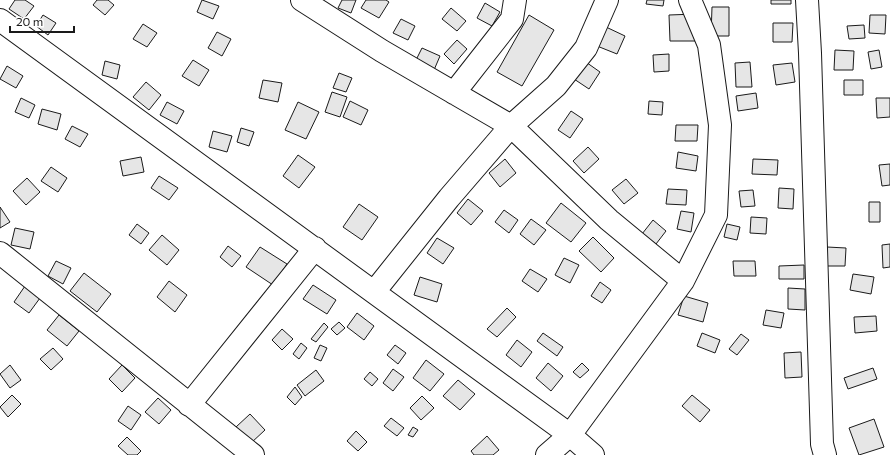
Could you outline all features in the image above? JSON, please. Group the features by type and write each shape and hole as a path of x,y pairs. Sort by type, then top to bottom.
{"street":[{"path":"302,0 382,51 510,126 609,220 683,282"},
{"path":"454,93 512,19 515,0"},
{"path":"374,292 449,198 510,126 556,86 586,48 607,0"},
{"path":"546,455 570,435 683,282 716,215 720,125 708,44 690,0"},
{"path":"807,0 810,53 822,444 825,455"},
{"path":"0,20 570,435 593,455"},
{"path":"189,404 315,248"},
{"path":"0,253 253,455"}],"building":[{"path":"15,0 25,0 34,6 24,19 9,9"},
{"path":"97,0 108,0 114,5 105,15 93,5"},
{"path":"202,0 219,6 213,19 197,12"},
{"path":"342,0 356,0 351,13 338,8"},
{"path":"366,0 386,0 389,2 379,18 361,8"},
{"path":"647,0 664,0 663,6 646,4"},
{"path":"771,0 791,0 791,4 771,4"},
{"path":"485,3 500,12 492,26 477,18"},
{"path":"712,7 729,7 729,36 711,36"},
{"path":"451,8 466,21 457,31 442,19"},
{"path":"696,14 697,41 670,41 669,15"},
{"path":"43,15 56,23 48,35 36,26"},
{"path":"529,15 554,30 522,86 497,72"},
{"path":"870,15 886,15 885,34 869,33"},
{"path":"401,19 415,26 408,40 393,33"},
{"path":"773,23 793,23 792,42 773,42"},
{"path":"143,24 157,33 147,47 133,39"},
{"path":"864,25 865,38 849,39 847,26"},
{"path":"606,27 625,36 617,54 597,46"},
{"path":"217,32 231,39 222,56 208,48"},
{"path":"457,40 467,49 454,64 444,54"},
{"path":"422,48 440,56 434,70 415,62"},
{"path":"835,50 854,51 853,70 834,70"},
{"path":"879,50 882,67 871,69 868,52"},
{"path":"669,54 669,71 654,72 653,55"},
{"path":"193,60 209,70 199,86 182,76"},
{"path":"583,60 600,72 589,89 571,77"},
{"path":"105,61 120,65 117,79 102,75"},
{"path":"750,62 752,87 736,87 735,63"},
{"path":"792,63 795,82 776,85 773,65"},
{"path":"7,66 23,76 16,88 0,79"},
{"path":"339,73 352,78 346,92 333,88"},
{"path":"263,80 282,83 278,102 259,98"},
{"path":"844,80 863,80 863,95 844,95"},
{"path":"146,82 161,95 149,110 133,97"},
{"path":"332,92 347,97 340,117 325,112"},
{"path":"756,93 758,108 738,111 736,96"},
{"path":"21,98 35,105 29,118 15,112"},
{"path":"876,98 890,98 890,117 877,118"},
{"path":"350,101 368,110 361,125 343,117"},
{"path":"649,101 663,102 662,115 648,114"},
{"path":"167,102 184,111 177,124 160,115"},
{"path":"298,102 319,112 306,139 285,130"},
{"path":"42,109 61,114 57,130 38,124"},
{"path":"571,111 583,119 570,138 558,130"},
{"path":"676,125 698,125 697,141 675,141"},
{"path":"72,126 88,134 80,147 65,139"},
{"path":"241,128 254,132 249,146 237,142"},
{"path":"213,131 232,136 227,152 209,147"},
{"path":"588,147 599,159 584,173 573,161"},
{"path":"678,152 698,156 696,171 676,168"},
{"path":"298,155 315,167 299,188 283,176"},
{"path":"141,157 144,172 123,176 120,161"},
{"path":"505,159 516,173 500,187 489,173"},
{"path":"753,159 778,160 777,175 752,174"},
{"path":"890,164 890,185 882,186 879,165"},
{"path":"51,167 67,178 58,192 41,181"},
{"path":"159,176 178,188 169,200 151,188"},
{"path":"27,178 40,192 26,205 13,191"},
{"path":"626,179 638,193 624,204 612,190"},
{"path":"779,188 794,189 793,209 778,208"},
{"path":"668,189 687,190 686,205 666,204"},
{"path":"753,190 755,206 741,207 739,191"},
{"path":"468,199 483,211 471,225 457,213"},
{"path":"869,202 880,202 880,222 869,222"},
{"path":"561,203 586,223 571,242 546,223"},
{"path":"359,204 378,217 362,240 343,227"},
{"path":"0,207 10,222 0,228"},
{"path":"504,210 518,220 509,233 495,222"},
{"path":"681,211 694,213 691,232 677,229"},
{"path":"751,217 767,218 766,234 750,233"},
{"path":"531,219 546,230 534,245 520,234"},
{"path":"653,220 666,231 656,244 642,234"},
{"path":"137,224 149,233 141,244 129,235"},
{"path":"727,224 740,227 737,240 724,237"},
{"path":"15,228 34,232 30,249 11,245"},
{"path":"162,235 179,250 167,265 149,250"},
{"path":"593,237 614,258 601,272 579,251"},
{"path":"437,238 454,248 443,264 427,253"},
{"path":"890,244 890,267 883,268 882,245"},
{"path":"228,246 241,256 232,267 220,257"},
{"path":"260,247 287,264 273,285 246,267"},
{"path":"827,247 846,248 845,266 827,266"},
{"path":"564,258 579,265 570,283 555,275"},
{"path":"56,261 71,268 63,284 48,276"},
{"path":"733,261 755,261 756,276 734,276"},
{"path":"804,265 804,279 779,279 779,266"},
{"path":"530,269 547,279 538,292 522,281"},
{"path":"84,273 111,294 97,312 70,291"},
{"path":"853,274 874,277 871,294 850,290"},
{"path":"420,277 442,284 437,302 414,295"},
{"path":"169,281 187,295 175,312 157,297"},
{"path":"600,282 611,290 602,303 591,296"},
{"path":"313,285 336,300 327,314 303,299"},
{"path":"25,286 40,298 29,313 14,302"},
{"path":"788,288 805,289 805,310 788,309"},
{"path":"684,296 708,303 703,322 678,315"},
{"path":"507,308 516,317 497,337 487,329"},
{"path":"766,310 784,313 781,328 763,325"},
{"path":"357,313 374,326 364,340 347,327"},
{"path":"59,315 79,331 67,346 47,330"},
{"path":"876,316 877,331 855,333 854,317"},
{"path":"339,322 345,328 337,335 331,329"},
{"path":"324,323 328,327 316,342 311,339"},
{"path":"282,329 293,339 282,350 272,340"},
{"path":"543,333 563,347 557,356 537,341"},
{"path":"702,333 720,340 715,353 697,346"},
{"path":"741,334 749,340 737,355 729,349"},
{"path":"517,340 532,352 521,367 506,355"},
{"path":"301,343 307,348 299,359 293,354"},
{"path":"320,345 327,348 321,361 314,358"},
{"path":"395,345 406,353 398,364 387,355"},
{"path":"53,348 63,359 51,370 40,359"},
{"path":"801,352 802,377 785,378 784,353"},
{"path":"426,360 444,374 430,391 413,378"},
{"path":"548,363 563,376 551,391 536,378"},
{"path":"582,363 589,370 580,378 573,372"},
{"path":"10,365 21,380 10,388 0,374"},
{"path":"122,365 135,378 122,392 109,379"},
{"path":"873,368 877,379 848,389 844,378"},
{"path":"393,369 404,377 393,391 383,383"},
{"path":"316,370 324,381 305,396 297,385"},
{"path":"370,372 378,379 372,386 364,379"},
{"path":"458,380 475,394 460,410 443,396"},
{"path":"295,387 302,397 295,405 287,397"},
{"path":"12,395 21,404 8,417 0,407"},
{"path":"692,395 710,410 700,422 682,406"},
{"path":"422,396 434,408 421,420 410,408"},
{"path":"158,398 171,410 159,424 145,412"},
{"path":"128,406 141,415 131,430 118,421"},
{"path":"250,414 265,430 251,443 236,427"},
{"path":"391,418 404,428 397,436 384,426"},
{"path":"874,419 884,447 859,455 849,428"},
{"path":"413,427 418,430 413,437 408,435"},
{"path":"356,431 367,442 358,451 347,441"},
{"path":"487,436 499,450 493,455 474,455 471,451"},
{"path":"127,437 141,451 137,455 128,455 118,446"}]}
